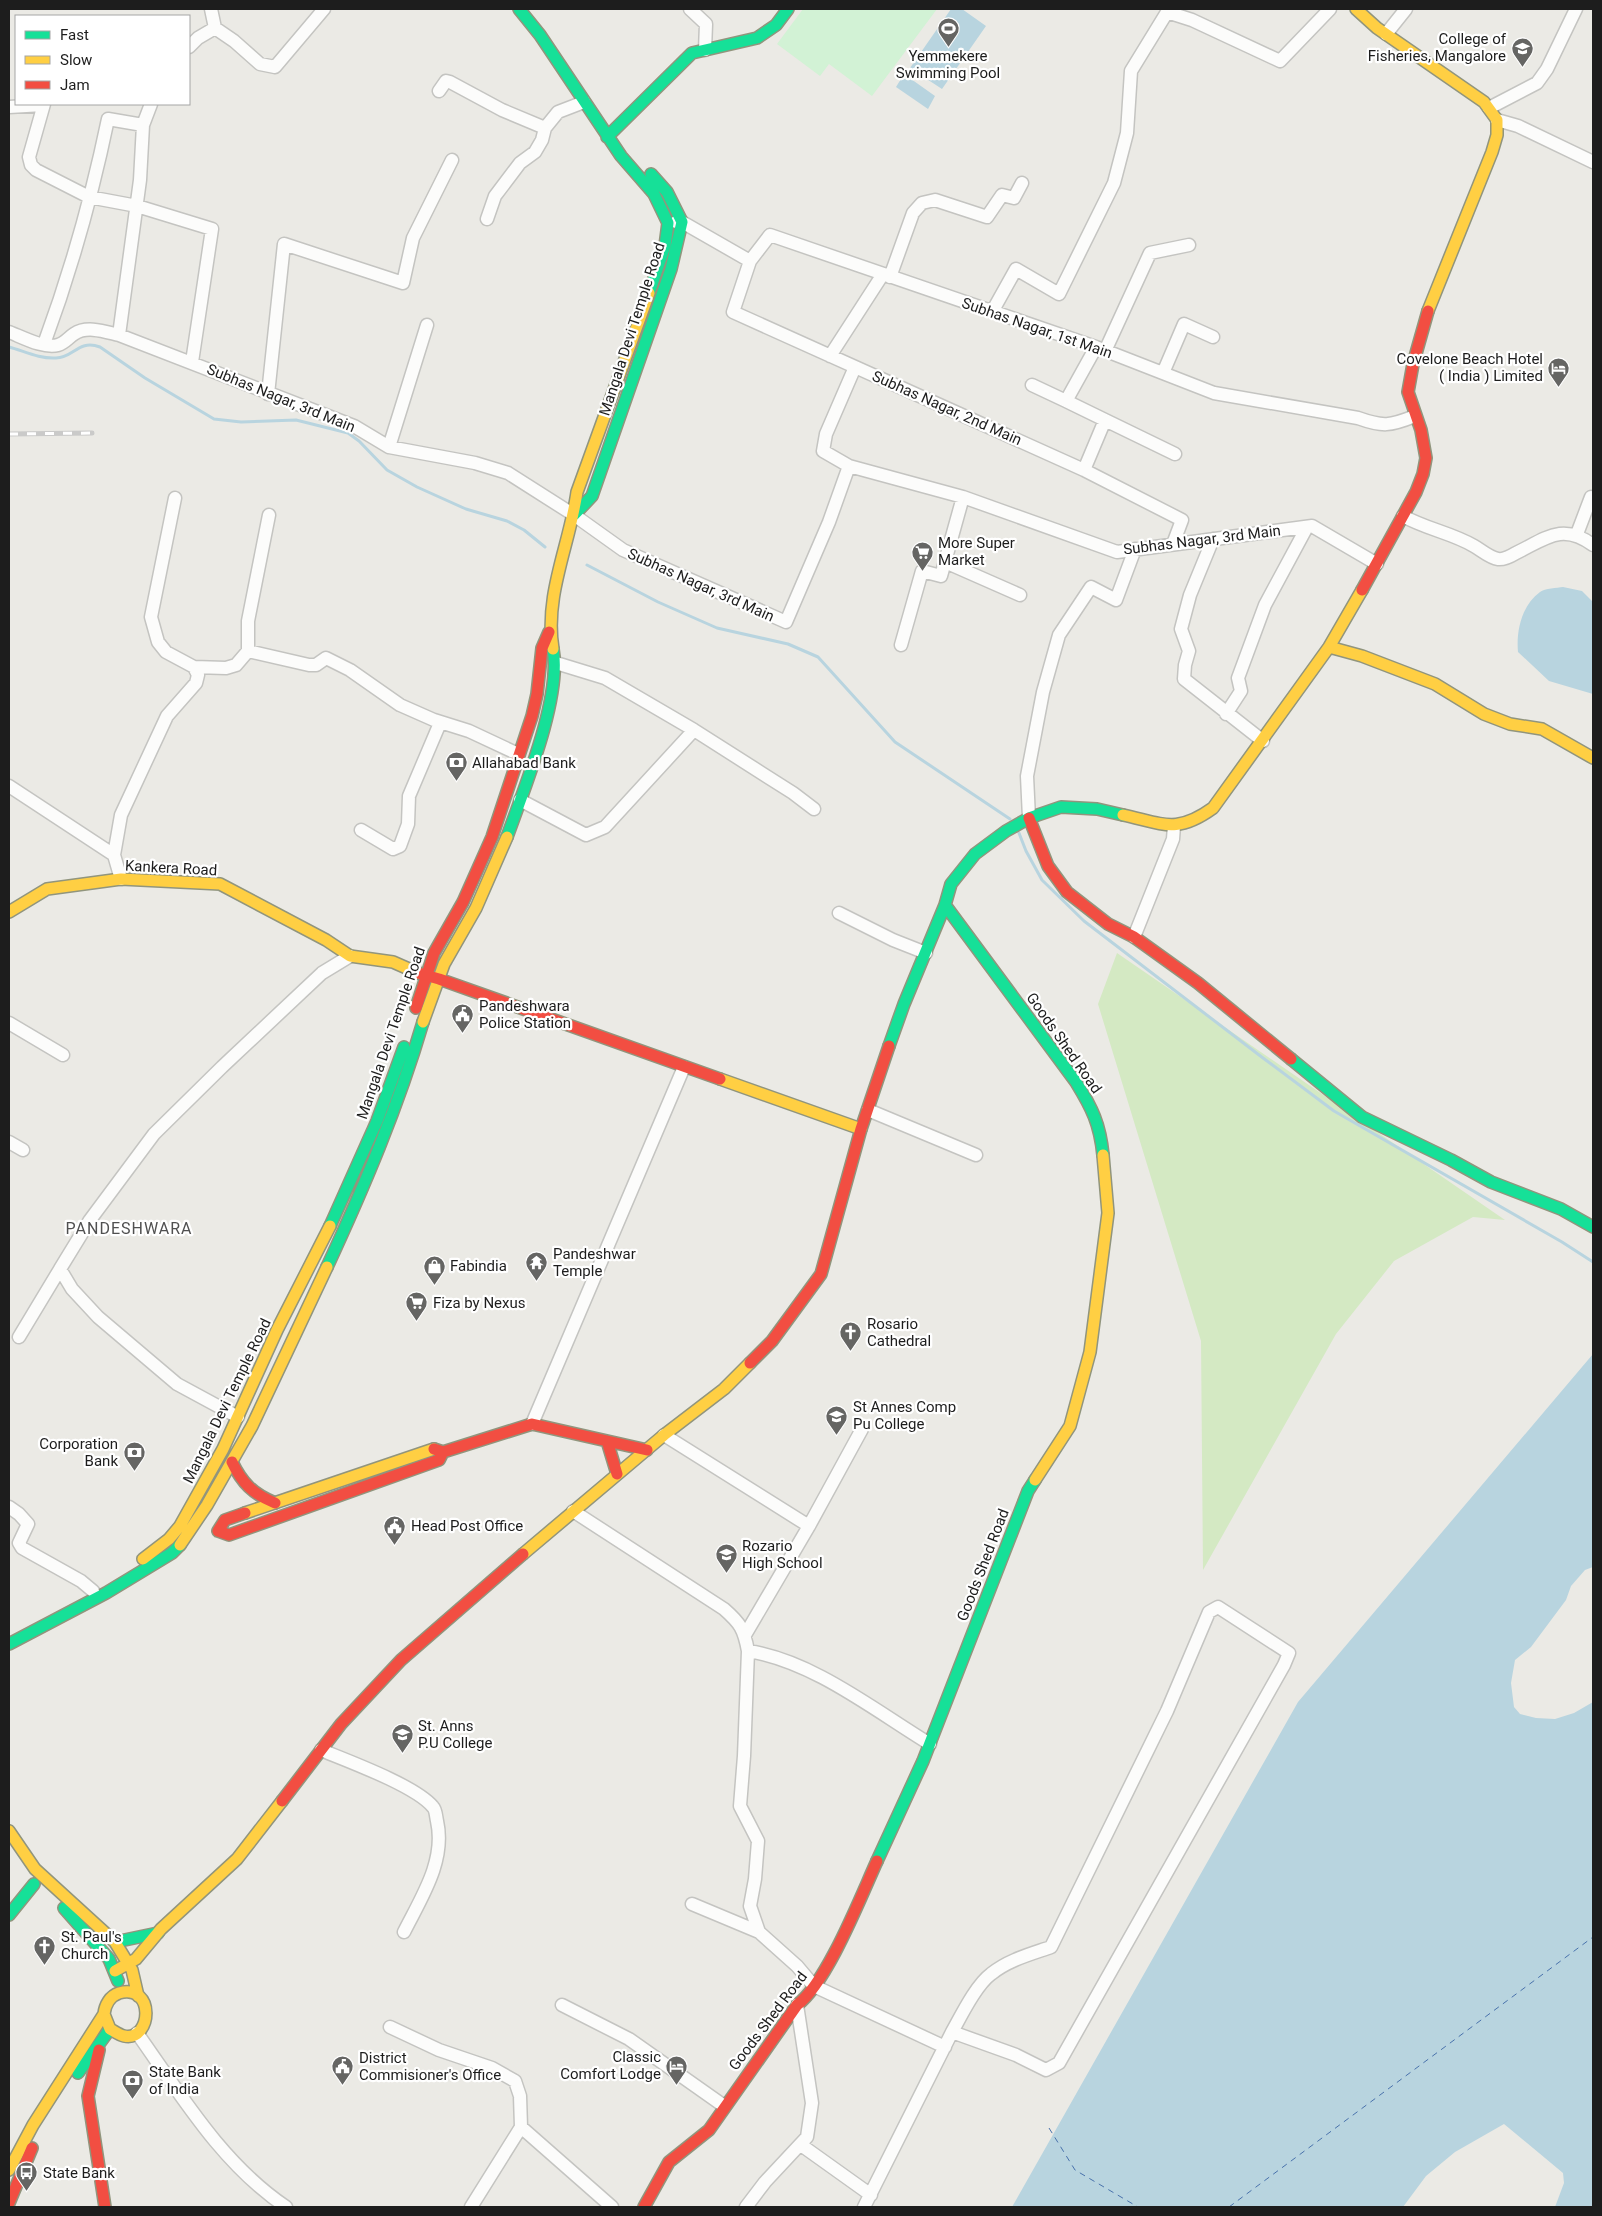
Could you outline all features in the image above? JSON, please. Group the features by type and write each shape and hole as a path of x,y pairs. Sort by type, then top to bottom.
{"street":[{"path":"211,9 216,28 234,40 260,64 275,67 324,9"},
{"name":"Mangala Devi Temple Road","path":"519,9 540,35 584,102 668,192 682,222 671,269 592,496 574,515"},
{"path":"533,9 559,42"},
{"path":"690,9 706,24 705,50"},
{"path":"611,133 692,53 749,41 765,34 776,25 788,9"},
{"path":"992,312 1016,269 1059,294 1114,183 1127,132 1131,71 1168,10 1280,61 1293,50 1330,9"},
{"path":"115,1972 136,1959 158,1933 237,1859 341,1724 400,1660 616,1474 724,1389 772,1340 821,1274 861,1129 904,1004 945,905 951,884 974,854 1006,831 1029,818 1061,807 1097,809 1174,826 1195,821 1213,808 1329,647 1404,516 1423,474 1426,458 1425,446 1408,392 1413,364 1430,305 1492,152 1497,120 1484,102 1386,34 1356,9"},
{"path":"1386,34 1406,9"},
{"path":"1489,108 1537,82 1547,69 1576,9"},
{"path":"190,46 198,38 216,28"},
{"name":"Mangala Devi Temple Road","path":"9,1632 93,1591 145,1558 185,1528 232,1462 252,1426 344,1230 382,1143 408,1074 412,1041 426,976 434,953 478,872 492,837 537,694 542,648 550,630 560,562 574,515 577,492 665,246 668,223 654,194 621,156 585,81"},
{"path":"439,91 444,82 450,82 502,110 545,128"},
{"path":"487,219 495,196 520,163 534,152 542,140 545,128 558,112 584,102"},
{"path":"9,107 32,105"},
{"path":"44,105 29,157 31,165 44,176 89,197 137,206 212,229 192,362"},
{"path":"120,335 137,206 143,125 151,105"},
{"path":"9,332 44,344 67,279 96,176 108,119 143,125"},
{"path":"1497,120 1518,126 1593,162"},
{"path":"268,394 284,244 403,283 413,238 452,160"},
{"path":"830,356 886,276 913,213 922,203 935,200 987,217 1002,196 1014,198 1022,182"},
{"path":"668,223 682,222 750,261"},
{"name":"Subhas Nagar, 1st Main","path":"750,261 770,235 1100,349 1214,393 1358,418 1374,423 1393,425 1415,416"},
{"path":"1066,401 1100,349 1150,252 1189,245"},
{"name":"Subhas Nagar, 2nd Main","path":"750,261 733,312 1084,470 1182,520 1173,544"},
{"path":"1163,373 1184,324 1213,337"},
{"path":"389,447 428,325"},
{"name":"Subhas Nagar, 3rd Main","path":"44,344 60,345 75,333 85,330 120,335 354,426 389,447 475,463 508,473 574,515 623,550 786,622 829,522 849,466 963,497 1116,552 1312,526 1377,564"},
{"path":"849,466 823,451 826,434 855,367"},
{"path":"1032,385 1174,454"},
{"path":"1084,470 1105,420"},
{"path":"901,645 922,571 941,576 963,497"},
{"path":"1577,534 1591,497"},
{"path":"175,498 151,617 158,642 166,652 194,667 226,668 236,664 248,651 248,621 269,515"},
{"path":"1404,516 1419,524 1462,538 1498,559 1508,558 1540,539 1563,533 1577,534 1593,545"},
{"path":"1226,714 1241,691 1238,678 1265,604 1306,527"},
{"path":"1213,539 1190,595 1181,629 1190,650 1185,665 1184,679 1262,741"},
{"path":"1135,549 1116,600 1091,587 1059,636 1043,692 1027,776 1029,818 1048,866 1067,892 1108,924 1134,937 1198,983 1362,1117 1451,1160 1491,1182 1561,1209 1593,1227"},
{"path":"945,562 1020,595"},
{"name":"Mangala Devi Temple Road","path":"185,1528 277,1330 345,1195 439,980 444,964 491,876 534,759 553,690 556,663 550,630"},
{"path":"1329,647 1362,656 1434,684 1484,714 1510,724 1542,729 1593,758"},
{"path":"248,651 309,665 316,665 324,658 328,658 400,705 534,759"},
{"path":"556,663 605,678 694,730 793,793 814,809"},
{"path":"121,879 114,855 121,815 167,716 196,682 198,675 194,667"},
{"path":"361,830 393,849 400,846 408,824 410,796 440,722"},
{"path":"520,800 586,835 605,827 694,730"},
{"path":"9,786 114,855"},
{"path":"1134,937 1170,846 1174,826"},
{"name":"Kankera Road","path":"9,912 47,889 121,879 220,884 326,940 350,956"},
{"name":"Goods Shed Road","path":"644,2207 669,2162 709,2130 724,2106 797,2005 808,1997 841,1939 930,1744 1028,1491 1070,1426 1090,1352 1108,1212 1101,1139 1092,1110 1076,1082 945,905"},
{"path":"839,913 893,940 926,953"},
{"path":"19,1337 90,1220 154,1134 222,1067 322,974 350,956 393,962 426,976 861,1129"},
{"path":"9,1023 63,1055"},
{"path":"532,1424 684,1067"},
{"path":"868,1110 976,1156"},
{"path":"9,1142 23,1150"},
{"path":"60,1269 72,1289 98,1317 177,1384 238,1417"},
{"path":"210,1532 225,1520 434,1449 443,1452 532,1424 646,1450"},
{"path":"745,1635 809,1526 862,1429"},
{"path":"664,1435 809,1526"},
{"path":"607,1441 616,1474"},
{"path":"9,1644 106,1593 172,1553 185,1528 229,1535 439,1460 443,1452"},
{"path":"232,1462 246,1488 259,1497 275,1503"},
{"path":"9,1507 28,1524 19,1542 22,1548 81,1581 93,1591"},
{"path":"573,1510 724,1609 740,1624 745,1635 748,1651 740,1806 758,1841 755,1879 750,1906 759,1932"},
{"path":"864,2207 952,2032 966,2007 989,1974 1006,1964 1051,1947 1167,1710 1209,1612 1218,1607 1289,1653 1284,1665 1059,2063 1046,2070 1016,2055 952,2032"},
{"path":"748,1651 767,1654 814,1674 930,1744"},
{"path":"321,1750 394,1781 418,1795 434,1808 440,1834 433,1874 404,1932"},
{"path":"9,1831 41,1874 115,1942 129,1963 138,1996 147,2007 148,2015 143,2028 137,2033 123,2036 110,2029 104,2014"},
{"path":"9,1850 34,1884 66,1910 109,1959 115,1972 119,1993"},
{"path":"9,1915 34,1884"},
{"path":"692,1904 759,1932 797,1966 814,1986 945,2046"},
{"path":"115,1942 158,1933"},
{"path":"9,2170 33,2125 104,2014 108,2001 119,1993 126,1992 138,1996"},
{"path":"562,2005 629,2039 724,2106"},
{"path":"746,2207 765,2182 807,2137 812,2103 797,2005"},
{"path":"390,2027 438,2050 492,2068 515,2081 520,2096 521,2127 471,2207"},
{"path":"9,2203 33,2144 53,2110 110,2029"},
{"path":"137,2033 224,2153 265,2193 286,2207"},
{"path":"91,2034 101,2043"},
{"path":"101,2043 88,2096 97,2165 105,2207"},
{"path":"521,2127 612,2207"},
{"path":"801,2145 871,2195"}],"green space":[{"path":"803,9 937,9 872,96 829,64 820,76 777,44"},
{"path":"1117,953 1505,1220 1473,1217 1394,1261 1336,1334 1203,1570 1201,1341 1098,1004"}],"water":[{"name":"Yemmekere Swimming Pool","path":"951,9 962,9 986,26 942,89 910,68"},
{"name":"Yemmekere Swimming Pool","path":"904,74 935,96 928,109 896,87"},
{"path":"1563,587 1582,591 1593,602 1593,694 1549,681 1518,652 1519,627 1529,604 1542,591"},
{"path":"1593,1354 1593,1567 1585,1570 1571,1586 1566,1600 1531,1647 1515,1660 1511,1683 1514,1707 1520,1714 1536,1718 1555,1719 1574,1713 1593,1702 1593,2207 1555,2207 1564,2183 1563,2173 1504,2124 1455,2152 1426,2176 1403,2207 1012,2207 1298,1702"}],"waterway":[{"path":"9,347 38,356 56,358 67,355 86,345 93,345 100,347 145,378 214,419 241,422 296,420 348,433 359,441 387,470 417,487 466,509 507,521 524,530 545,547"},
{"path":"587,565 658,602 717,628 788,644 818,657 895,742 1010,819"},
{"path":"1019,833 1026,851 1042,880 1084,921 1263,1058 1334,1111 1562,1242 1593,1262"}],"ferry route":[{"path":"1229,2207 1593,1937"},
{"path":"1049,2128 1075,2170 1138,2207"}],"railway":[{"path":"9,434 92,433"}],"traffic: fast":[{"path":"519,9 540,35 621,156 654,194 668,223 665,246 649,293"},
{"path":"607,137 692,53 757,38 776,25 788,9"},
{"path":"574,515 592,496 671,269 682,222 667,192 651,174"},
{"path":"507,837 540,743 547,717 552,692 553,649"},
{"path":"889,1046 904,1004 945,905 951,884 975,854 1006,831 1029,818 1061,807 1097,809 1123,815"},
{"path":"945,905 1076,1082 1087,1100 1094,1117 1100,1134 1103,1155"},
{"path":"327,1267 354,1207 403,1085 423,1022"},
{"path":"330,1226 377,1121 404,1047"},
{"path":"1291,1059 1362,1117 1451,1160 1491,1182 1561,1209 1593,1227"},
{"path":"877,1861 923,1761 1028,1491 1035,1480"},
{"path":"9,1644 106,1593 172,1553 180,1545"},
{"path":"9,1915 34,1884"},
{"path":"64,1908 109,1959 118,1981"},
{"path":"115,1942 158,1933"},
{"path":"78,2073 110,2029"}],"traffic: slow":[{"path":"1356,9 1377,28 1484,102 1497,120 1497,135 1492,152 1428,311"},
{"path":"553,649 551,629 555,589 577,492 649,293"},
{"path":"1123,815 1170,825 1190,821 1213,808 1329,647 1362,590"},
{"path":"1329,647 1362,656 1435,684 1484,714 1510,724 1542,729 1593,758"},
{"path":"423,1022 444,964 476,908 507,837"},
{"path":"9,912 47,889 121,879 220,884 326,940 350,956 393,962 418,973"},
{"path":"720,1079 861,1129"},
{"path":"1035,1480 1070,1426 1090,1352 1108,1213 1103,1155"},
{"path":"143,1559 169,1539 180,1526 223,1449 277,1330 330,1226"},
{"path":"180,1545 207,1505 252,1426 327,1267"},
{"path":"523,1554 664,1435 724,1389 750,1363"},
{"path":"245,1513 434,1449"},
{"path":"115,1971 136,1959 161,1929 237,1859 282,1801"},
{"path":"9,1831 35,1869 115,1942 132,1970 138,1996"},
{"path":"9,2170 33,2125 104,2014 105,2007 111,1999 116,1994 131,1992 139,1996 144,2004 146,2013 140,2030 133,2035 124,2036 110,2029 104,2014"}],"traffic: jam":[{"path":"1362,590 1416,492 1423,474 1426,458 1421,430 1408,392 1413,364 1428,311"},
{"path":"416,1008 434,953 463,902 492,837 532,716 537,694 542,648 549,632"},
{"path":"1029,818 1048,866 1067,892 1108,924 1134,937 1198,983 1291,1059"},
{"path":"418,973 720,1079"},
{"path":"750,1363 772,1341 821,1274 861,1129 889,1046"},
{"path":"443,1452 532,1424 647,1450"},
{"path":"607,1441 617,1474"},
{"path":"245,1513 225,1520 218,1531 229,1535 439,1460 443,1452 434,1449"},
{"path":"232,1462 244,1482 254,1492 275,1503"},
{"path":"282,1801 341,1724 401,1660 523,1554"},
{"path":"644,2207 669,2162 709,2130 797,2005 820,1978 853,1916 877,1861"},
{"path":"99,2050 88,2096 105,2207"},
{"path":"9,2203 32,2148"}],"place":[{"name":"Yemmekere Swimming Pool","path":"948,47"},
{"name":"College of Fisheries, Mangalore","path":"1522,67"},
{"name":"Covelone Beach Hotel ( India ) Limited","path":"1559,387"},
{"name":"More Super Market","path":"922,571"},
{"name":"Allahabad Bank","path":"456,782"},
{"name":"Pandeshwara Police Station","path":"463,1034"},
{"name":"Pandeshwar Temple","path":"537,1282"},
{"name":"Fabindia","path":"434,1285"},
{"name":"Fiza by Nexus","path":"417,1322"},
{"name":"Rosario Cathedral","path":"851,1352"},
{"name":"St Annes Comp Pu College","path":"837,1435"},
{"name":"Corporation Bank","path":"134,1472"},
{"name":"Head Post Office","path":"395,1545"},
{"name":"Rozario High School","path":"726,1574"},
{"name":"St. Anns P.U College","path":"402,1754"},
{"name":"St. Paul's Church","path":"45,1965"},
{"name":"Classic Comfort Lodge","path":"677,2085"},
{"name":"District Commisioner's Office","path":"343,2086"},
{"name":"State Bank of India","path":"133,2100"},
{"name":"State Bank","path":"27,2192"}],"district":[{"name":"PANDESHWARA","path":"129,1228"}]}
